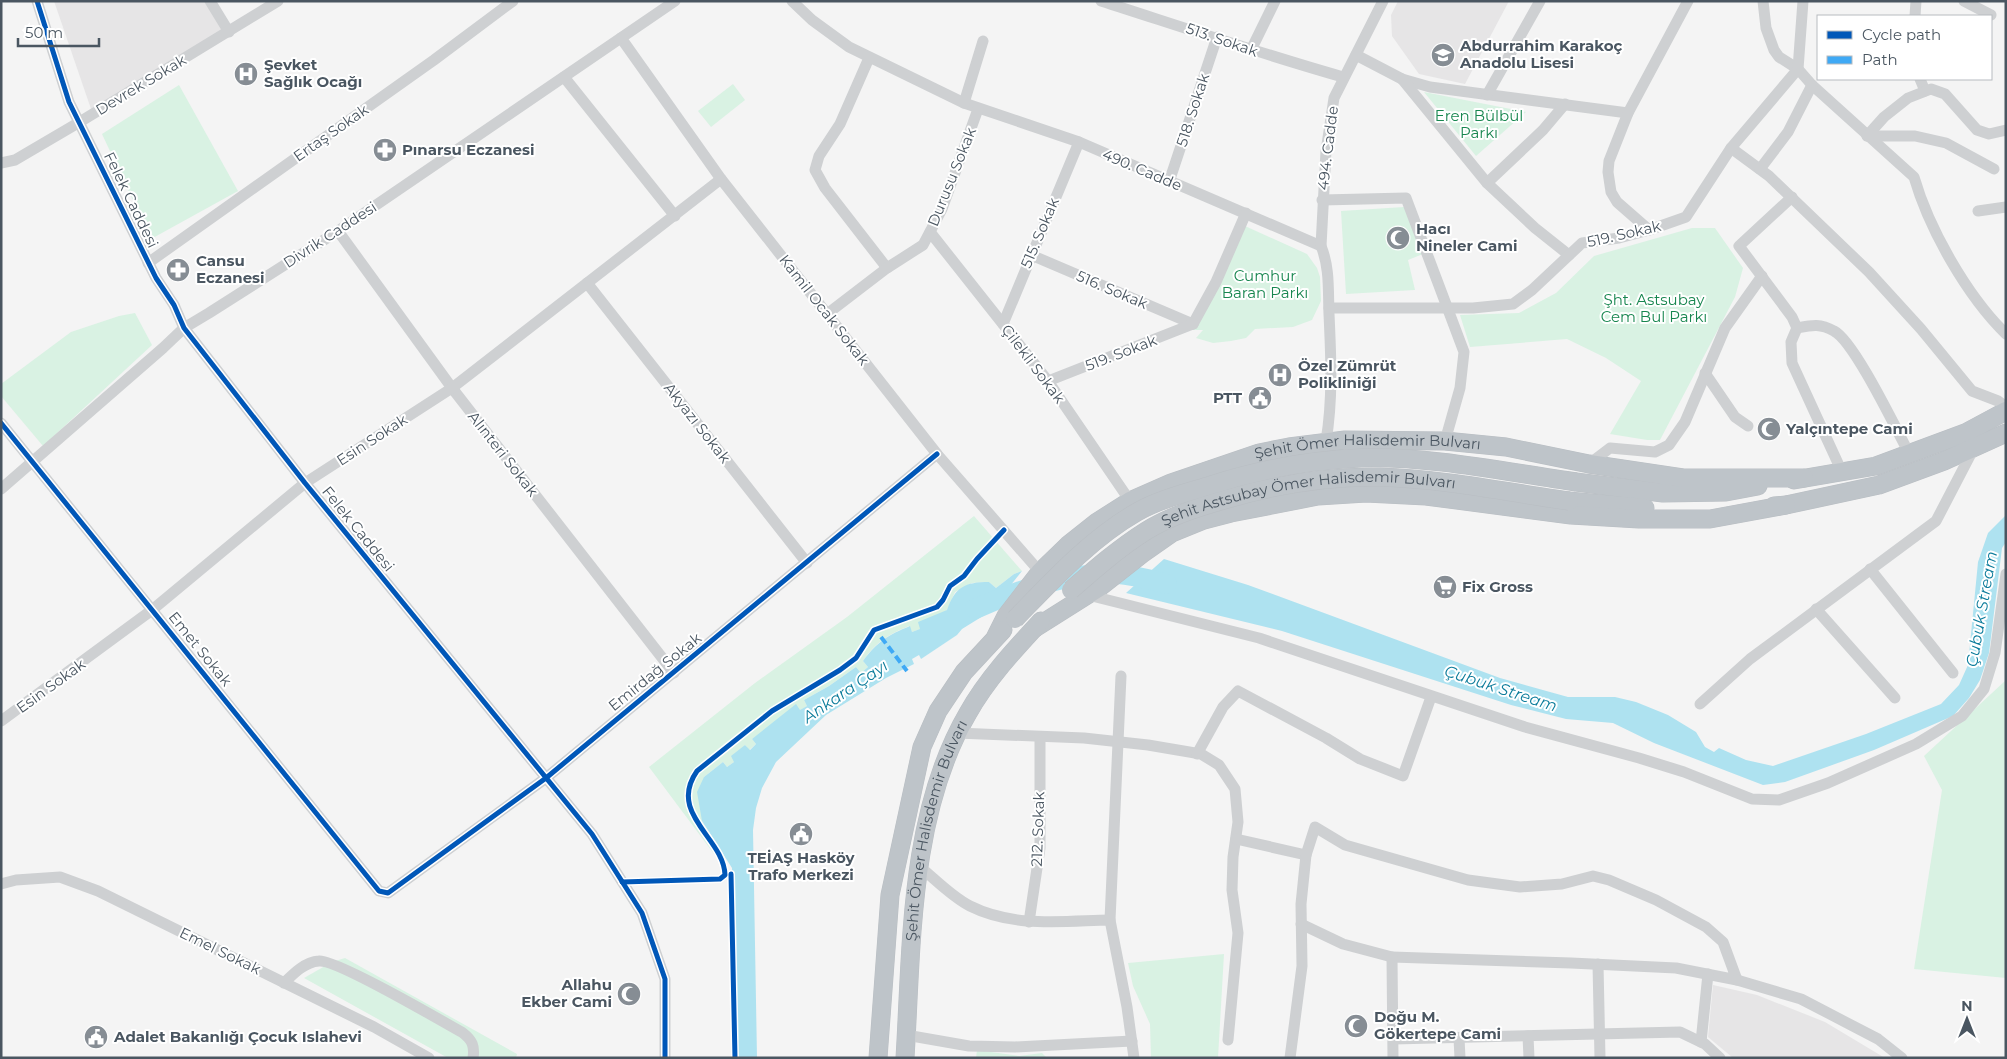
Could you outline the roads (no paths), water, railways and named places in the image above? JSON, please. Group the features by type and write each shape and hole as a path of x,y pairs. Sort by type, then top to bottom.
{"highway":[{"name":"Şehit Ömer Halisdemir Bulvarı","path":"1010,618 1106,534 1138,511 1235,477 1298,465 1361,458 1421,460 1662,493 1726,492 1876,466 1965,433 2006,411"},
{"name":"Şehit Ömer Halisdemir Bulvarı","path":"1035,628 1094,591 1172,533 1204,520 1280,502 1333,494 1396,495 1513,506 1571,515 1639,519 1710,519 1879,485 1974,448 2006,433"},
{"path":"1396,495 1384,489 1376,480 1373,464 1376,452 1382,446 1397,440"},
{"name":"Şehit Ömer Halisdemir Bulvarı","path":"878,1058 890,895 922,747 938,711 964,672 1010,618 1038,576 1068,545 1096,522 1130,501 1220,466 1274,450 1326,442 1445,441 1506,447 1589,464 1683,478 1804,478"},
{"path":"1326,442 1345,447 1351,453 1355,462 1353,479 1333,494 1316,490 1309,484 1303,470 1307,454 1326,442"},
{"path":"1274,450 1287,453 1292,460 1298,481 1293,494 1280,502"},
{"name":"Şehit Astsubay Ömer Halisdemir Bulvarı","path":"1071,590 1110,556 1147,530 1181,514 1251,492 1296,484 1380,477 1457,484 1569,501"},
{"name":"Şehit Ömer Halisdemir Bulvarı","path":"1569,501 1684,511 1786,505"},
{"name":"Şehit Ömer Halisdemir Bulvarı","path":"905,1058 919,866 938,781 957,733 978,695 1035,628 1071,590"}],"street":[{"name":"Felek Caddesi","path":"37,1 69,102 78,123 115,193 148,263 174,305 184,328 305,483 592,834 642,913 665,979 665,1058"},
{"path":"210,1 229,32"},
{"name":"Devrek Sokak","path":"1,163 15,160 278,1"},
{"name":"Ertaş Sokak","path":"148,263 513,1"},
{"name":"490. Cadde","path":"792,1 812,20 849,47 964,103 1079,142 1321,246"},
{"name":"513. Sokak","path":"1101,1 1251,50 1343,77"},
{"path":"1251,50 1274,1"},
{"name":"494. Cadde","path":"1321,246 1326,150 1334,98 1383,1"},
{"path":"1487,94 1540,1"},
{"path":"1649,230 1617,202 1611,192 1608,172 1609,161 1628,113 1688,1"},
{"path":"1763,1 1766,28 1770,42 1779,57 1798,68 1812,85 1914,177 1920,199 1948,258 1974,295 2006,334"},
{"path":"1798,68 1803,1"},
{"path":"1915,15 1916,1"},
{"path":"1964,1 1991,15"},
{"name":"Divrik Caddesi","path":"1,488 184,328 338,231 673,2"},
{"name":"Kamil Ocak Sokak","path":"621,38 721,179 937,454 1038,576"},
{"name":"518. Sokak","path":"1169,182 1217,38"},
{"path":"964,103 983,42"},
{"path":"1356,55 1402,79 1430,87 1628,113"},
{"path":"869,58 840,124 818,156 815,170 825,188 887,268"},
{"name":"519. Sokak","path":"1329,308 1473,308 1513,304 1532,290 1582,243 1619,238 1686,217 1731,148 1798,68"},
{"path":"564,77 675,216"},
{"path":"1402,79 1486,183 1568,255"},
{"path":"1920,80 1925,91"},
{"path":"1760,169 1788,132 1812,85"},
{"path":"1868,136 1884,118 1908,98 1931,89 1945,94 1977,130 1989,134 2006,130"},
{"path":"1486,183 1543,130 1565,104"},
{"name":"Durusu Sokak","path":"827,314 887,268 923,245 942,209 978,109"},
{"path":"1868,136 1915,136 1946,143 1994,169"},
{"name":"515. Sokak","path":"1004,324 1030,256 1079,142"},
{"path":"1731,148 1760,169 1792,197 1882,287 1921,329 1972,391 1998,401 2006,407"},
{"name":"Esin Sokak","path":"1,721 152,610 305,483 452,388 721,179"},
{"path":"1792,197 1739,246 1792,317 1797,328 1791,342 1792,363 1842,472"},
{"path":"1322,200 1406,198 1464,352 1460,388 1445,441"},
{"path":"1978,211 2006,207"},
{"path":"1193,324 1216,282 1246,213"},
{"name":"Alınteri Sokak","path":"338,231 452,388 674,673"},
{"name":"Çilekli Sokak","path":"930,232 1048,381 1130,501"},
{"path":"1321,246 1328,274 1329,308 1330,420 1326,442"},
{"name":"516. Sokak","path":"1030,256 1193,324"},
{"path":"1589,464 1610,448 1655,452 1669,446 1685,422 1725,328 1762,276"},
{"name":"Akyazı Sokak","path":"587,283 807,563"},
{"name":"519. Sokak","path":"1048,381 1193,324"},
{"path":"1797,328 1816,324 1836,331 1854,352 1909,453"},
{"path":"1705,373 1735,417 1748,426"},
{"name":"Emet Sokak","path":"1,424 13,436 378,891"},
{"path":"1700,704 1750,660 1936,521 1974,448"},
{"name":"Emirdağ Sokak","path":"378,891 388,893 546,778 937,454"},
{"path":"1870,569 1953,673"},
{"path":"1094,591 1259,638 1525,727 1684,772 1752,798 1779,800 1828,783 1916,744 1962,716 1984,689 1995,653 2006,574"},
{"path":"1816,610 1895,698"},
{"path":"1121,676 1110,920 1127,1007 1134,1058"},
{"path":"1197,754 1223,707 1238,690 1326,738 1360,759 1404,776 1431,697"},
{"path":"957,733 1119,742 1197,754 1219,766 1236,789 1238,822 1232,890 1238,933 1228,1040"},
{"name":"212. Sokak","path":"1029,922 1040,848 1040,737"},
{"path":"1657,764 1664,754"},
{"path":"1290,1058 1302,966 1301,904 1306,856 1315,828 1344,845 1468,880 1520,887 1562,884 1592,876 1608,880 1656,900 1706,927 1723,942 1738,980"},
{"path":"1236,839 1306,856"},
{"path":"919,866 970,906 998,917 1029,922 1110,920"},
{"name":"Emel Sokak","path":"1,884 16,880 60,877 98,891 374,1027 429,1058"},
{"path":"1301,924 1343,944 1392,957 1676,968 1738,980 1801,999 1878,1039 1902,1058"},
{"path":"1392,957 1393,1058"},
{"path":"284,983 294,972 307,964 321,960 349,971 463,1033 471,1039 474,1048 473,1058"},
{"path":"1598,964 1600,1058"},
{"path":"1701,1042 1708,974"},
{"path":"1393,1039 1680,1032 1701,1042 1720,1058"},
{"path":"906,1035 969,1046 1050,1046 1132,1041"},
{"path":"1528,1036 1529,1058"},
{"path":"1459,1038 1460,1058"},
{"path":"1050,1046 1051,1058"}],"water":[{"name":"Çubuk Stream","path":"2006,515 2006,542 2002,548 1989,653 1980,680 1969,698 1953,716 1874,750 1785,782 1763,785 1654,743 1613,723 1566,719 1511,705 1282,631 1126,593 1164,559 1248,585 1500,678 1568,697 1615,697 1636,702 1668,715 1696,732 1705,747 1714,752 1719,748 1746,760 1773,766 1866,734 1941,704 1959,685 1968,665 1978,562 1988,533"},
{"path":"1022,571 994,606 983,616 921,659 919,655 912,659 914,664 886,678 826,715 776,762 762,788 756,808 753,830 757,1058 737,1058 732,868 702,821 697,792 704,777 723,762 727,767 734,762 731,756 745,745 750,750 756,744 752,739 796,704 800,710 807,706 804,700 829,686 856,667 861,673 868,667 863,661 884,640 910,626 912,632 920,629 918,622 947,610 957,591 962,587 973,583 989,582 996,588 1014,574"}],"waterway":[{"name":"Ankara Çayı","path":"975,609 1026,589 1082,576 1117,574 1167,584"}],"place":[{"name":"Abdurrahim Karakoç Anadolu Lisesi","path":"1443,55"},
{"name":"Şevket Sağlık Ocağı","path":"246,74"},
{"name":"Pınarsu Eczanesi","path":"385,150"},
{"name":"Hacı Nineler Cami","path":"1398,238"},
{"name":"Cansu Eczanesi","path":"178,270"},
{"name":"Özel Zümrüt Polikliniği","path":"1280,375"},
{"name":"PTT","path":"1260,398"},
{"name":"Yalçıntepe Cami","path":"1769,429"},
{"name":"Fix Gross","path":"1445,587"},
{"name":"TEİAŞ Hasköy Trafo Merkezi","path":"801,834"},
{"name":"Allahu Ekber Cami","path":"629,994"},
{"name":"Doğu M. Gökertepe Cami","path":"1356,1026"},
{"name":"Adalet Bakanlığı Çocuk Islahevi","path":"96,1037"}],"park label":[{"name":"Eren Bülbül Parkı","path":"1479,124"},
{"name":"Cumhur Baran Parkı","path":"1265,284"},
{"name":"Şht. Astsubay Cem Bul Parkı","path":"1654,308"}]}
